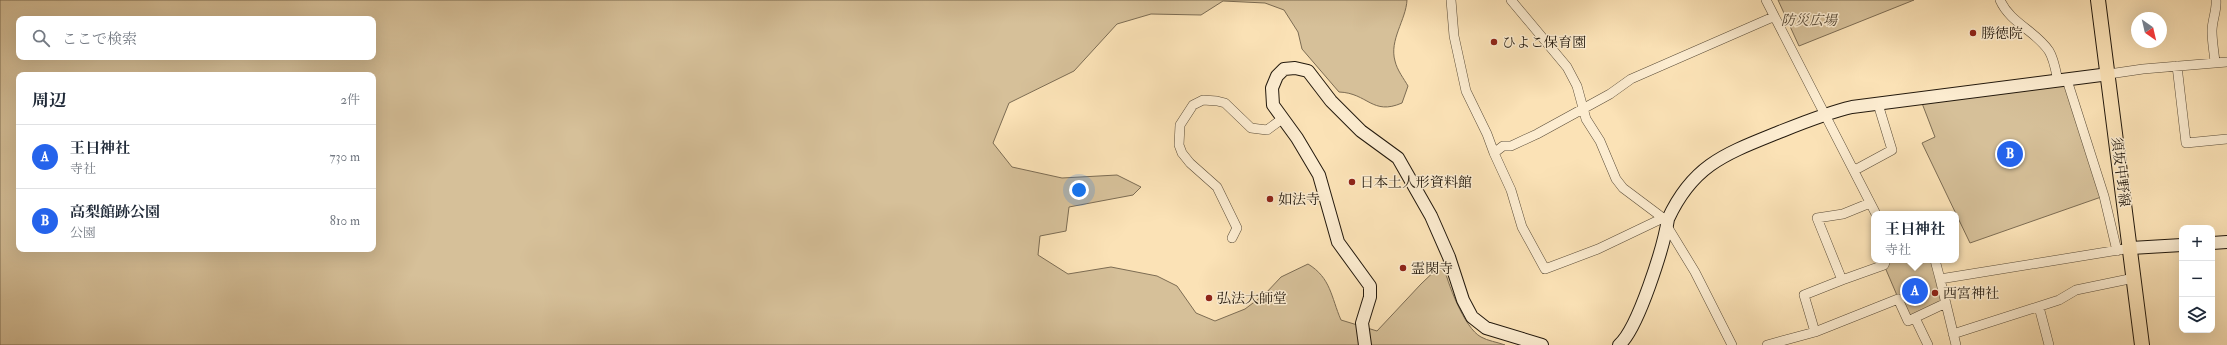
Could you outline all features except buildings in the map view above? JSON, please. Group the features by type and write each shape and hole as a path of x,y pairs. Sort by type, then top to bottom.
{"main road":[{"name":"須坂中野線","path":"2098,0 2109,74 2142,345"}],"street":[{"path":"1451,0 1454,36 1466,92 1487,134 1511,190 1522,226 1545,269 1666,221"},
{"path":"1511,0 1567,67 1577,86 1582,108 1592,131 1600,140 1616,179 1623,188 1666,221 1695,272 1732,345"},
{"path":"1766,0 1773,17 1855,170 1874,211"},
{"path":"2000,0 2004,9 2012,18 2050,52 2063,80 2104,196 2117,251"},
{"path":"2215,62 2212,31 2216,11 2216,0"},
{"path":"1494,153 1503,146 1511,146 1530,137 1610,94 1631,79 1773,17"},
{"path":"1619,345 1626,339 1638,318 1666,221 1683,191 1698,174 1717,159 1825,113 1878,104 2109,74 2215,62 2227,64"},
{"path":"2177,66 2186,143 2227,139"},
{"path":"1365,345 1362,323 1370,297 1370,286 1338,242 1319,175 1297,138 1273,105 1272,88 1277,76 1284,70 1296,68 1308,71 1331,101 1361,131 1398,158 1431,216 1449,257 1463,300 1472,317 1486,328 1542,345"},
{"path":"1232,238 1237,228 1217,186 1190,163 1182,153 1179,144 1180,125 1193,105 1203,100 1225,103 1251,128 1267,130 1282,119"},
{"path":"1855,170 1892,150 1878,104"},
{"path":"1842,280 1817,218 1843,214 1870,203"},
{"path":"2215,243 2227,242"},
{"path":"1940,279 2131,248 2179,245"},
{"path":"1815,332 1804,295 1884,265 1885,263"},
{"path":"1936,263 1956,345"},
{"path":"1953,334 2059,300 2076,290 2134,278"},
{"path":"1767,345 1815,332 1898,299 1908,321 1946,303"},
{"path":"2039,307 2049,345"},
{"path":"1915,318 1928,345"}],"green space":[{"path":"0,0 1407,0 1404,15 1394,45 1397,68 1408,86 1402,103 1384,107 1370,103 1349,93 1339,92 1302,49 1298,32 1284,10 1265,3 1223,1 1201,15 1151,14 1117,24 1074,71 1009,103 993,143 1012,167 1062,178 1117,175 1141,187 1133,195 1069,207 1066,231 1040,236 1038,255 1068,274 1111,267 1157,276 1177,286 1196,313 1215,321 1245,309 1265,294 1281,277 1308,264 1316,269 1326,282 1341,320 1377,331 1443,263 1452,292 1468,324 1481,337 1505,345 0,345"},
{"name":"防災広場","path":"1778,0 1914,0 1799,46"},
{"path":"2067,80 2104,196 1970,243 1959,220 1959,211 1955,211 1922,143 1935,137 1920,98"},
{"path":"1885,263 1936,263 1946,303 1908,321 1884,265"}],"place":[{"name":"勝徳院","path":"1973,33"},
{"name":"ひよこ保育園","path":"1494,42"},
{"name":"高梨館跡公園","path":"2010,154"},
{"name":"日本土人形資料館","path":"1352,182"},
{"name":"如法寺","path":"1270,199"},
{"name":"霊閑寺","path":"1403,268"},
{"name":"王日神社","path":"1915,291"},
{"name":"西宮神社","path":"1935,293"},
{"name":"弘法大師堂","path":"1209,298"}]}
